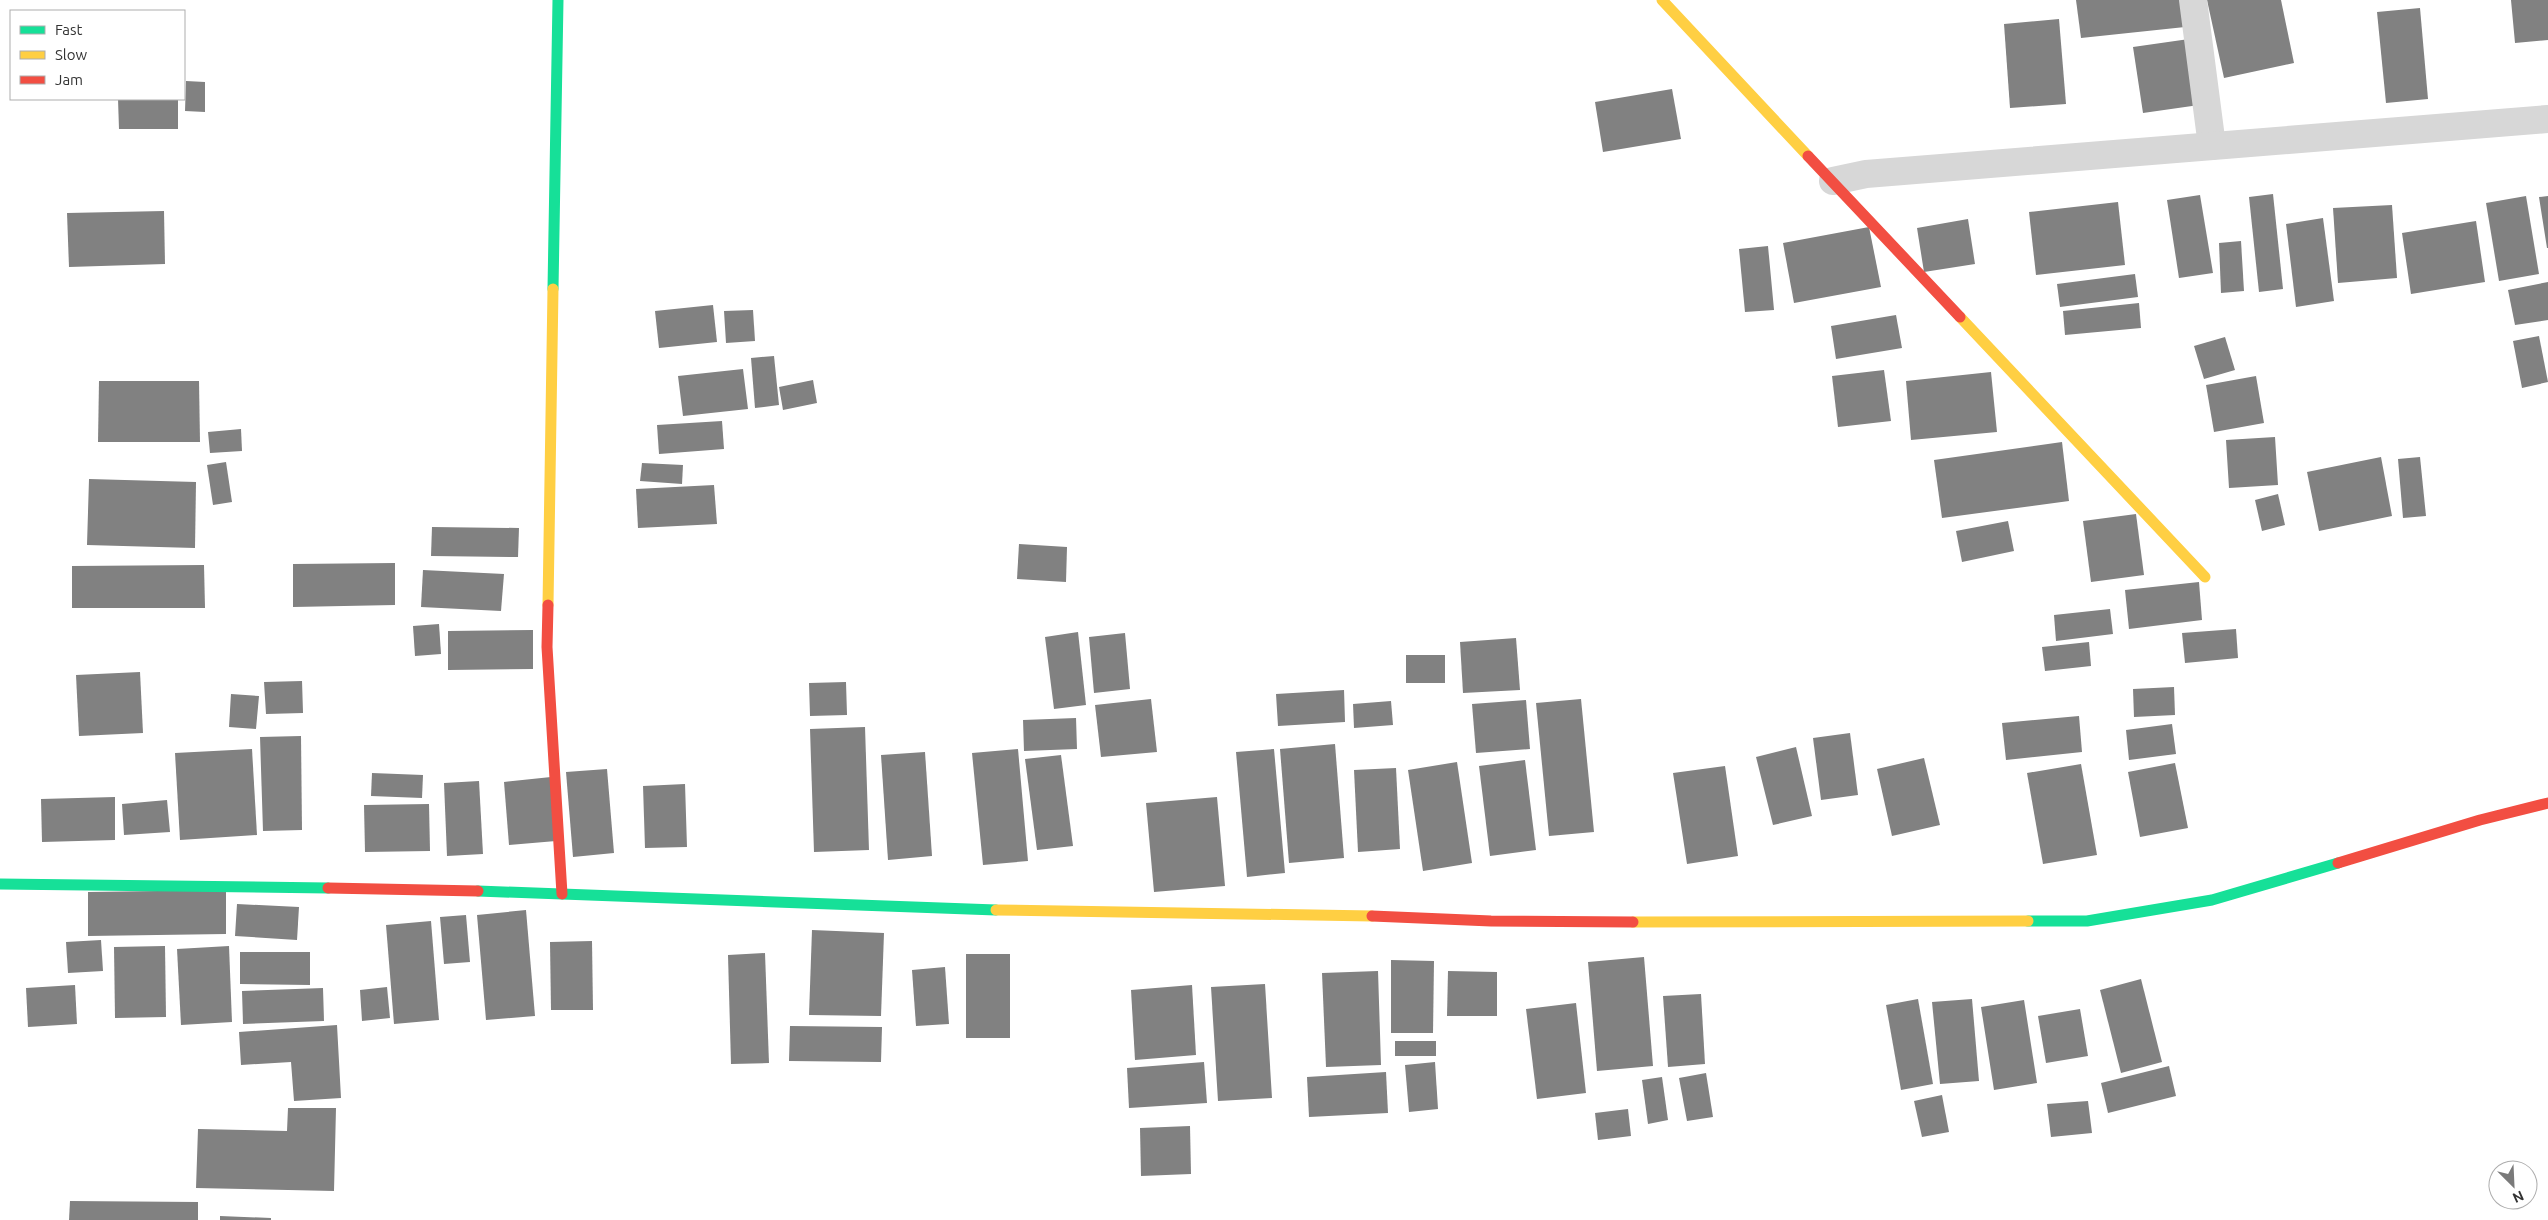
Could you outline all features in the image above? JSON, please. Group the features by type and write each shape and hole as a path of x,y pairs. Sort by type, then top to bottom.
{"street":[{"path":"558,0 547,647 562,894"},
{"path":"1662,0 1796,145 1833,181 2205,577"},
{"path":"2193,0 2212,146"},
{"path":"1833,181 1866,174 2548,119"},
{"path":"0,884 235,886 562,894 1058,912 1320,914 1491,921 1751,923 2087,921 2212,900 2480,820 2548,803"}],"building":[{"path":"2076,0 2182,0 2185,27 2081,38"},
{"path":"2207,0 2281,0 2294,63 2224,78"},
{"path":"2511,0 2548,0 2548,40 2515,43"},
{"path":"2420,8 2428,99 2386,103 2377,12"},
{"path":"2059,19 2066,104 2010,108 2004,24"},
{"path":"2189,39 2199,105 2143,113 2133,47"},
{"path":"186,81 205,82 205,112 185,111"},
{"path":"1672,89 1681,139 1603,152 1595,102"},
{"path":"118,100 178,100 178,129 119,129"},
{"path":"2273,194 2283,289 2259,292 2249,197"},
{"path":"2200,195 2213,273 2179,278 2167,200"},
{"path":"2526,196 2539,274 2499,281 2486,203"},
{"path":"2548,196 2548,248 2547,248 2539,197"},
{"path":"2118,202 2125,265 2036,275 2029,212"},
{"path":"2392,205 2397,278 2338,283 2333,208"},
{"path":"164,211 165,264 69,267 67,213"},
{"path":"2323,218 2334,301 2296,307 2286,224"},
{"path":"1968,219 1975,264 1924,272 1917,228"},
{"path":"2476,221 2485,282 2411,294 2402,233"},
{"path":"1869,227 1881,287 1794,303 1783,243"},
{"path":"2241,241 2244,291 2221,293 2219,243"},
{"path":"1768,246 1774,310 1745,312 1739,249"},
{"path":"2135,274 2138,297 2060,307 2057,284"},
{"path":"2548,282 2548,320 2515,325 2508,290"},
{"path":"2139,303 2141,328 2065,335 2063,311"},
{"path":"713,305 717,342 659,348 655,311"},
{"path":"753,310 755,341 726,343 724,311"},
{"path":"1896,315 1902,348 1836,359 1831,326"},
{"path":"2539,336 2548,382 2522,388 2513,341"},
{"path":"2225,337 2235,370 2204,379 2194,346"},
{"path":"774,356 779,405 755,408 751,358"},
{"path":"743,369 748,409 683,416 678,376"},
{"path":"1884,370 1891,421 1838,427 1832,376"},
{"path":"1991,372 1997,432 1911,440 1906,381"},
{"path":"2256,376 2264,423 2214,432 2206,385"},
{"path":"813,380 817,403 783,410 779,387"},
{"path":"99,381 199,381 200,442 98,442"},
{"path":"722,421 724,449 659,454 657,425"},
{"path":"241,429 242,451 210,453 208,432"},
{"path":"2275,437 2278,485 2229,488 2226,440"},
{"path":"2062,442 2069,501 1942,518 1934,460"},
{"path":"2381,457 2392,516 2319,531 2307,472"},
{"path":"2420,457 2426,516 2403,518 2398,459"},
{"path":"226,462 232,502 213,505 207,465"},
{"path":"642,463 683,465 682,484 640,481"},
{"path":"89,479 196,482 195,548 87,545"},
{"path":"714,485 717,524 638,528 636,489"},
{"path":"2278,494 2285,525 2262,531 2255,500"},
{"path":"2136,514 2144,575 2091,582 2083,521"},
{"path":"2008,521 2014,551 1962,562 1956,531"},
{"path":"432,527 519,528 518,557 431,556"},
{"path":"1019,544 1067,547 1066,582 1017,579"},
{"path":"395,563 395,605 293,607 293,564"},
{"path":"204,565 205,608 72,608 72,566"},
{"path":"423,570 504,574 501,611 421,607"},
{"path":"2199,582 2202,620 2129,629 2125,590"},
{"path":"2110,609 2113,634 2056,641 2054,615"},
{"path":"439,624 441,654 415,656 413,626"},
{"path":"2236,629 2238,658 2185,663 2182,633"},
{"path":"533,630 533,669 448,670 448,631"},
{"path":"1078,632 1086,705 1054,709 1045,637"},
{"path":"1125,633 1130,689 1094,693 1089,637"},
{"path":"1516,638 1520,690 1463,693 1460,642"},
{"path":"2089,642 2091,666 2045,671 2042,647"},
{"path":"1406,655 1445,655 1445,683 1406,683"},
{"path":"140,672 143,733 79,736 76,675"},
{"path":"302,681 303,713 266,714 264,682"},
{"path":"846,682 847,715 810,716 809,683"},
{"path":"2174,687 2175,715 2134,717 2133,689"},
{"path":"1344,690 1345,722 1278,726 1276,694"},
{"path":"231,694 259,696 256,729 229,727"},
{"path":"1151,699 1157,752 1101,757 1095,705"},
{"path":"1581,699 1594,832 1549,836 1536,703"},
{"path":"1526,700 1530,749 1476,753 1472,704"},
{"path":"1391,701 1393,725 1354,728 1353,704"},
{"path":"2079,716 2082,752 2006,760 2002,723"},
{"path":"1076,718 1077,749 1024,751 1023,720"},
{"path":"2172,724 2176,754 2129,760 2126,730"},
{"path":"865,727 869,850 814,852 810,729"},
{"path":"1850,733 1858,795 1821,800 1813,738"},
{"path":"301,736 302,830 263,831 260,737"},
{"path":"1335,744 1344,858 1289,863 1280,749"},
{"path":"1796,747 1812,816 1773,825 1756,757"},
{"path":"252,749 257,835 180,840 175,753"},
{"path":"1018,749 1028,861 983,865 972,753"},
{"path":"1274,749 1285,873 1247,877 1236,752"},
{"path":"925,752 932,856 888,860 881,755"},
{"path":"1061,755 1073,846 1037,850 1025,759"},
{"path":"1924,758 1940,825 1892,836 1877,769"},
{"path":"1525,760 1536,850 1490,856 1479,766"},
{"path":"1457,762 1472,863 1423,871 1408,770"},
{"path":"2175,763 2188,828 2140,837 2128,772"},
{"path":"2081,764 2097,855 2043,864 2027,773"},
{"path":"1725,766 1738,856 1687,864 1673,773"},
{"path":"1396,768 1400,849 1358,852 1354,770"},
{"path":"607,769 614,853 573,857 566,772"},
{"path":"372,773 423,775 422,798 371,796"},
{"path":"551,777 556,841 509,845 504,782"},
{"path":"479,781 483,854 447,856 444,783"},
{"path":"685,784 687,847 645,848 643,786"},
{"path":"115,797 115,840 42,842 41,799"},
{"path":"1217,797 1225,886 1154,892 1146,803"},
{"path":"167,800 170,832 124,835 122,804"},
{"path":"429,804 430,851 365,852 364,805"},
{"path":"226,890 226,934 88,936 88,892"},
{"path":"237,904 299,907 297,940 235,936"},
{"path":"526,910 535,1016 486,1020 477,915"},
{"path":"466,915 470,962 444,964 440,917"},
{"path":"431,921 439,1020 394,1024 386,925"},
{"path":"812,930 884,933 881,1016 809,1015"},
{"path":"101,940 103,971 68,973 66,942"},
{"path":"592,941 593,1010 551,1010 550,942"},
{"path":"165,946 166,1017 115,1018 114,947"},
{"path":"229,946 232,1022 181,1025 177,949"},
{"path":"240,952 310,952 310,985 240,984"},
{"path":"765,953 769,1063 731,1064 728,955"},
{"path":"966,954 1010,954 1010,1038 966,1038"},
{"path":"1644,957 1653,1066 1597,1071 1588,962"},
{"path":"1391,960 1434,961 1433,1033 1391,1033"},
{"path":"945,967 949,1024 916,1026 912,970"},
{"path":"1378,971 1381,1065 1326,1067 1322,973"},
{"path":"1448,971 1497,972 1497,1016 1447,1016"},
{"path":"2141,979 2162,1062 2121,1073 2100,990"},
{"path":"1265,984 1272,1098 1218,1101 1211,987"},
{"path":"75,985 77,1024 28,1027 26,988"},
{"path":"1192,985 1196,1055 1135,1060 1131,990"},
{"path":"387,987 390,1018 362,1021 360,990"},
{"path":"323,988 324,1021 243,1024 242,991"},
{"path":"1701,994 1705,1064 1668,1067 1663,996"},
{"path":"1918,999 1933,1084 1901,1090 1886,1005"},
{"path":"1972,999 1979,1081 1940,1084 1932,1002"},
{"path":"2024,1000 2037,1083 1994,1090 1981,1007"},
{"path":"1576,1003 1586,1093 1537,1099 1526,1009"},
{"path":"2080,1009 2088,1056 2046,1063 2038,1016"},
{"path":"337,1025 341,1098 294,1101 291,1062 241,1065 239,1032"},
{"path":"790,1026 882,1027 881,1062 789,1061"},
{"path":"1395,1041 1436,1041 1436,1056 1395,1056"},
{"path":"1204,1062 1207,1103 1129,1108 1127,1068"},
{"path":"1435,1062 1438,1109 1409,1112 1405,1065"},
{"path":"2169,1066 2176,1096 2108,1113 2101,1083"},
{"path":"1386,1072 1388,1113 1309,1117 1307,1077"},
{"path":"1706,1073 1713,1117 1687,1121 1679,1078"},
{"path":"1662,1077 1668,1120 1648,1124 1642,1080"},
{"path":"1942,1095 1949,1132 1922,1137 1914,1101"},
{"path":"2088,1101 2092,1133 2051,1137 2047,1104"},
{"path":"288,1108 336,1108 334,1191 196,1188 198,1129 287,1131"},
{"path":"1628,1109 1631,1136 1598,1140 1595,1113"},
{"path":"1190,1126 1191,1174 1141,1176 1140,1128"},
{"path":"70,1201 198,1202 198,1220 69,1220"},
{"path":"220,1216 271,1218 271,1220 220,1220"}],"traffic: fast":[{"path":"553,289 558,0"},
{"path":"2028,921 2087,921 2212,900 2338,863"},
{"path":"0,884 328,888"},
{"path":"478,891 996,910"}],"traffic: slow":[{"path":"1662,0 1808,156"},
{"path":"548,605 553,289"},
{"path":"1960,317 2205,577"},
{"path":"996,910 1372,916"},
{"path":"1633,922 2028,921"}],"traffic: jam":[{"path":"1808,156 1960,317"},
{"path":"548,605 547,647 562,894"},
{"path":"2338,863 2480,820 2548,803"},
{"path":"328,888 478,891"},
{"path":"1372,916 1491,921 1633,922"}]}
